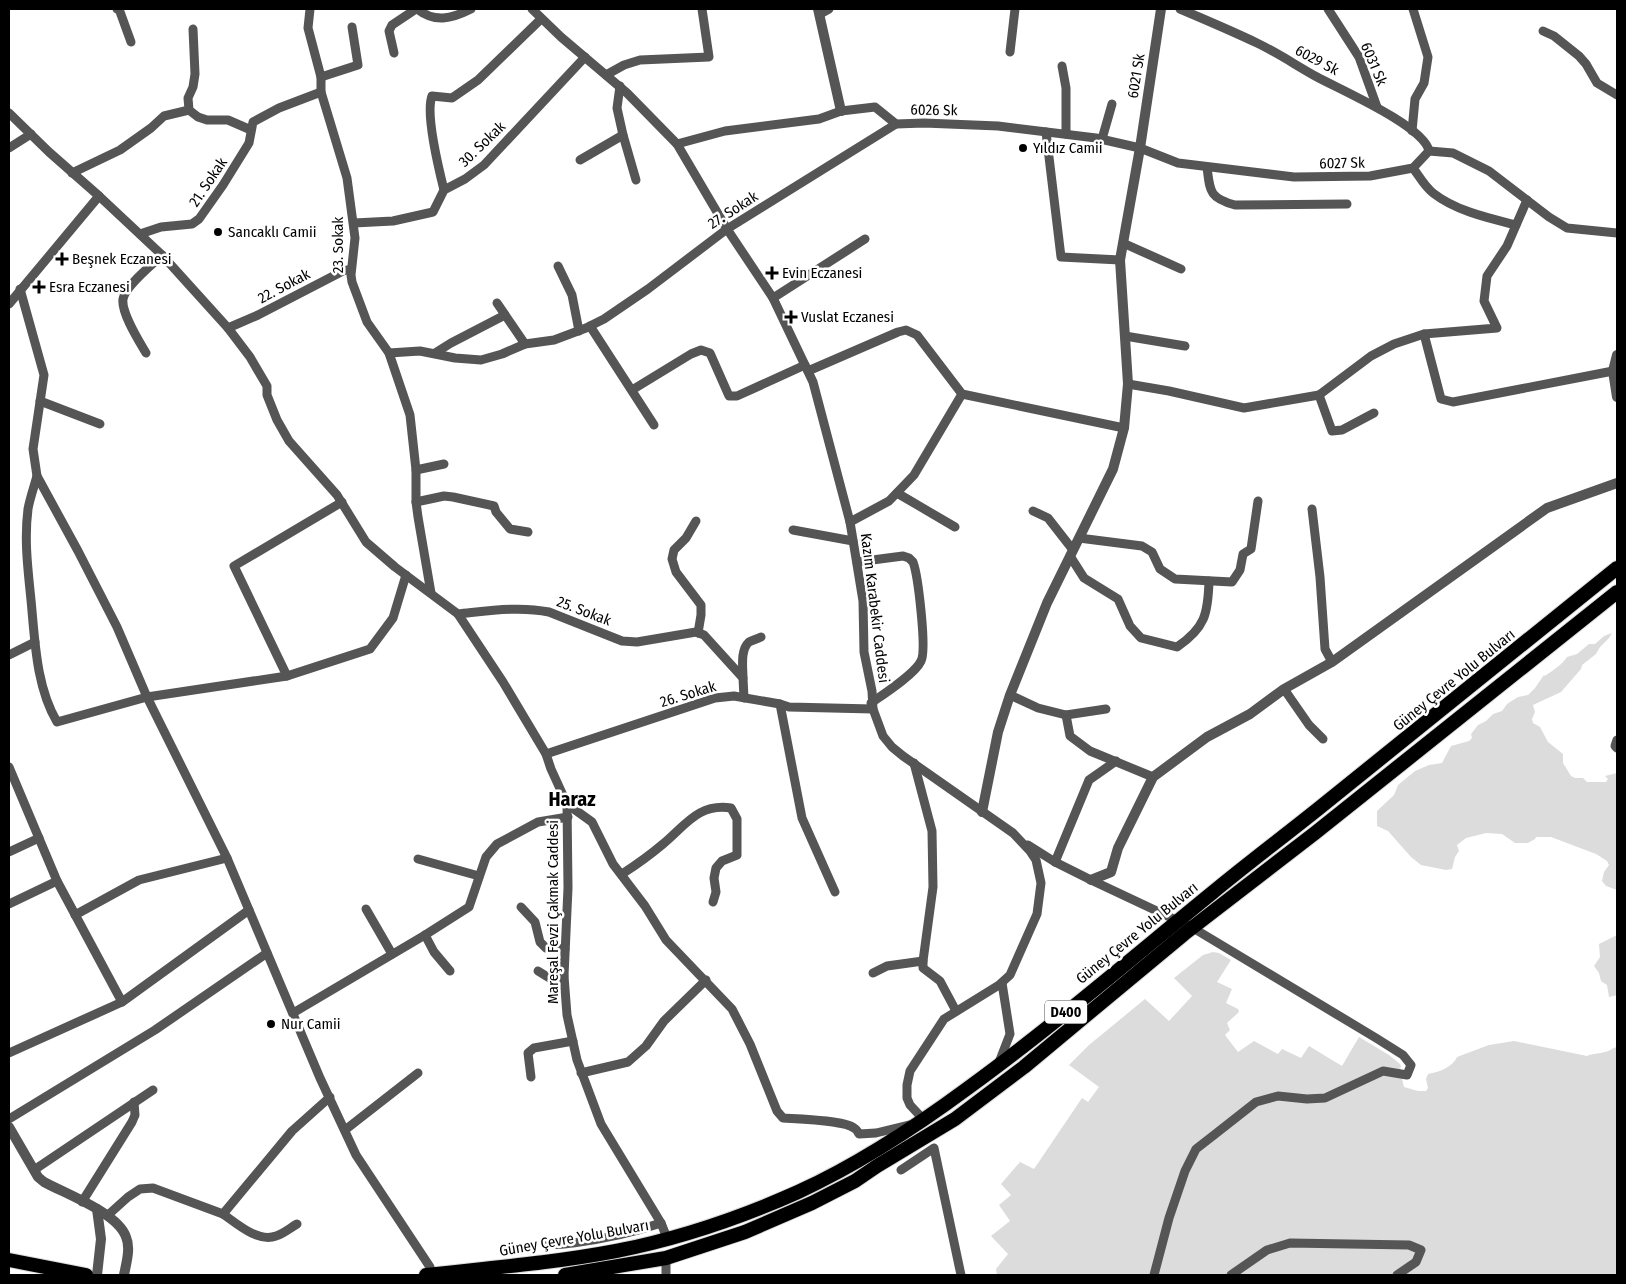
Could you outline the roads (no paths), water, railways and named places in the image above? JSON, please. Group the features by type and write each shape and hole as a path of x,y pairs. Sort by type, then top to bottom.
{"highway":[{"name":"Güney Çevre Yolu Bulvarı","path":"428,1271 535,1264 618,1250 667,1238 730,1219 796,1193 852,1166 924,1120 998,1067 1617,568"},
{"name":"Güney Çevre Yolu Bulvarı","path":"565,1275 666,1258 745,1232 855,1182 877,1166 955,1119 1024,1067 1192,928 1315,833 1617,592"},
{"path":"9,1260 86,1275"}],"street":[{"path":"118,9 131,42"},
{"name":"23. Sokak","path":"310,9 308,28 321,76 321,92 347,178 355,238 351,269 352,282 366,322 388,353 410,415 416,470 416,502 431,593"},
{"path":"394,53 389,31 392,25 416,9 425,15 435,18 456,17 471,9"},
{"name":"Kazım Karabekir Caddesi","path":"532,9 541,19 620,86 677,144 727,229 774,298 807,368 827,432 850,522 863,601 864,652 872,691 872,706 887,742 1013,833 1036,860 1042,882 1037,914 1014,968 1002,983 956,1011 940,1024 910,1071 907,1085 908,1098 910,1105 924,1120"},
{"path":"606,75 624,64 640,60 709,57 702,9"},
{"path":"1010,52 1015,9"},
{"name":"6021 Sk","path":"982,812 998,732 1010,695 1047,603 1113,468 1124,428 1128,384 1120,260 1140,148 1161,9"},
{"name":"6029 Sk","path":"1180,9 1258,44 1317,77 1377,107 1412,131 1428,145 1430,152"},
{"name":"6031 Sk","path":"1328,9 1359,57 1377,107"},
{"path":"1412,131 1415,99 1424,83 1428,57 1413,9"},
{"path":"822,10 841,111"},
{"path":"354,224 393,221 433,212 444,190 432,120 432,96 452,98 478,80 541,19"},
{"path":"321,76 358,65 352,27"},
{"path":"193,29 195,74 193,87 188,98 189,110 198,117 213,121 228,120 251,130"},
{"path":"1544,30 1580,56 1597,83 1617,95"},
{"name":"30. Sokak","path":"444,190 465,179 484,165 585,57"},
{"path":"1062,66 1066,88 1066,134"},
{"path":"620,86 617,108 636,180"},
{"name":"21. Sokak","path":"140,234 161,228 192,224 199,219 249,144 253,122 279,108 321,92"},
{"path":"1102,139 1112,104"},
{"name":"6026 Sk","path":"677,144 725,131 819,119 841,111 875,107 896,124 924,123 998,126 1102,139 1140,148"},
{"path":"72,173 120,150 151,128 164,116 189,110"},
{"name":"Mareşal Fevzi Çakmak Caddesi","path":"9,113 140,234 228,328 250,357 267,386 267,395 284,434 295,449 342,502 366,542 458,614 503,682 546,754 567,804 568,888 564,976 567,1015 580,1073 600,1124 661,1223 667,1238"},
{"name":"27. Sokak","path":"388,353 420,350 455,358 481,360 502,354 525,344 554,340 579,331 648,289 727,229 896,124"},
{"path":"1046,132 1061,258 1120,260"},
{"path":"9,148 31,134"},
{"path":"580,160 623,135"},
{"name":"6027 Sk","path":"1140,148 1178,163 1294,177 1370,176 1413,168"},
{"path":"1516,225 1485,217 1449,204 1432,192 1413,168 1430,152 1453,153 1489,171 1566,228 1617,233"},
{"path":"1207,167 1210,189 1220,201 1227,203 1235,205 1347,204"},
{"path":"9,304 20,288 99,196"},
{"path":"1128,384 1244,408 1320,395 1371,356 1394,344 1424,334 1497,328 1484,301 1487,276 1507,246 1527,200"},
{"path":"774,298 864,240"},
{"path":"1123,243 1181,269"},
{"path":"146,353 123,309 123,298 129,287 162,256"},
{"path":"558,266 572,295 579,331"},
{"name":"22. Sokak","path":"228,328 258,315 343,271 351,269"},
{"path":"20,288 44,375 33,449 37,476 117,627 148,697 226,858 292,1013 360,1161 428,1271"},
{"path":"497,303 525,344"},
{"path":"435,353 505,315"},
{"path":"590,326 654,425"},
{"path":"632,390 691,354 704,350 710,353 729,396 737,396 906,330 917,335 962,394 1124,428"},
{"path":"1424,334 1441,399 1453,402 1613,371"},
{"path":"1125,336 1185,346"},
{"path":"1617,354 1613,371 1617,397"},
{"path":"850,522 889,501 914,476 962,394"},
{"path":"1320,395 1332,431 1342,430 1374,413"},
{"path":"40,401 100,424"},
{"path":"416,470 444,464"},
{"path":"37,476 28,508 26,547 40,677 50,711 57,722 148,697 287,676 370,649 393,618 406,575"},
{"path":"1091,880 1111,872 1118,848 1153,777 1207,737 1250,714 1284,689 1332,662 1547,508 1617,483"},
{"path":"897,493 955,527"},
{"path":"416,502 444,496 494,506 496,512 510,529 528,532"},
{"path":"1079,538 1142,546 1152,552 1160,569 1176,579 1232,582 1240,570 1243,554 1252,549 1258,501"},
{"path":"287,676 234,566 342,502"},
{"path":"1312,509 1320,577 1325,649 1332,662"},
{"path":"1033,511 1048,518 1071,553 1084,578 1118,599 1130,626 1141,638 1177,647 1200,626 1208,606 1209,582"},
{"path":"696,522 686,538 674,550 672,559 676,572 701,605 698,633 704,635 743,678"},
{"path":"793,530 853,540"},
{"path":"857,562 903,556 910,558 913,562 923,645 921,661 872,706"},
{"name":"25. Sokak","path":"458,614 507,610 543,610 622,641 637,642 690,632 698,633"},
{"path":"744,698 742,663 746,646 761,637"},
{"path":"9,655 35,642"},
{"path":"1284,689 1309,725 1323,739"},
{"path":"1010,695 1038,708 1066,715 1106,709"},
{"name":"26. Sokak","path":"546,754 715,698 734,696 789,707 805,708 872,706"},
{"path":"780,704 802,818 835,892"},
{"path":"1066,715 1070,736 1090,751 1153,777"},
{"path":"1617,740 1615,746 1617,748"},
{"path":"1055,862 1089,780 1116,761"},
{"path":"914,763 932,831 933,887 922,961 923,968 940,982 956,1011"},
{"path":"9,767 56,881 122,1002"},
{"path":"567,804 592,822 613,864 645,906 666,940 732,1009 750,1044 777,1111 783,1118 821,1120 842,1124 853,1127 860,1134 891,1130 924,1120"},
{"path":"622,874 664,843 698,814 717,806 731,808 737,819 736,855 722,860 716,868 714,878 716,892 713,902"},
{"path":"292,1013 469,907 486,857 497,844 538,822 568,817"},
{"path":"9,852 39,838"},
{"path":"1022,842 1055,862 1192,928 1376,1038 1403,1055 1411,1065 1407,1075 1383,1071 1324,1098 1307,1099 1278,1096 1256,1102 1196,1149 1185,1170 1154,1275"},
{"path":"75,915 139,880 226,858"},
{"path":"418,859 478,876"},
{"path":"9,904 56,881"},
{"path":"521,907 535,922 540,942 546,948 564,949"},
{"path":"366,909 392,954"},
{"path":"9,1053 122,1002 249,910"},
{"path":"425,935 434,952 450,970"},
{"path":"9,1119 155,1030 267,953"},
{"path":"873,973 887,966 922,961"},
{"path":"538,971 551,979 564,976"},
{"path":"580,1073 628,1062 646,1046 664,1021 706,980"},
{"path":"998,1067 1010,1034 1002,983"},
{"path":"531,1076 528,1053 534,1048 573,1040"},
{"path":"345,1130 418,1073"},
{"path":"34,1170 153,1090"},
{"path":"223,1214 292,1131 330,1097"},
{"path":"82,1202 132,1122 135,1114 134,1102"},
{"path":"9,1127 34,1170 44,1182 108,1215 123,1230 127,1238 127,1262 124,1275"},
{"path":"901,1170 934,1148 961,1275"},
{"path":"108,1215 140,1189 153,1188 223,1214 257,1235 276,1237 297,1224"},
{"path":"97,1209 101,1239 97,1275"},
{"path":"546,1243 556,1246 594,1241 661,1223"},
{"path":"1231,1275 1267,1250 1290,1243 1409,1245 1421,1250 1416,1262 1398,1275"},
{"path":"666,1258 666,1275"}],"place":[{"name":"Yıldız Camii","path":"1023,148"},
{"name":"Sancaklı Camii","path":"218,232"},
{"name":"Beşnek Eczanesi","path":"62,259"},
{"name":"Evin Eczanesi","path":"772,273"},
{"name":"Esra Eczanesi","path":"39,287"},
{"name":"Vuslat Eczanesi","path":"791,317"},
{"name":"Nur Camii","path":"271,1024"}],"district":[{"name":"Haraz","path":"572,799"}]}
